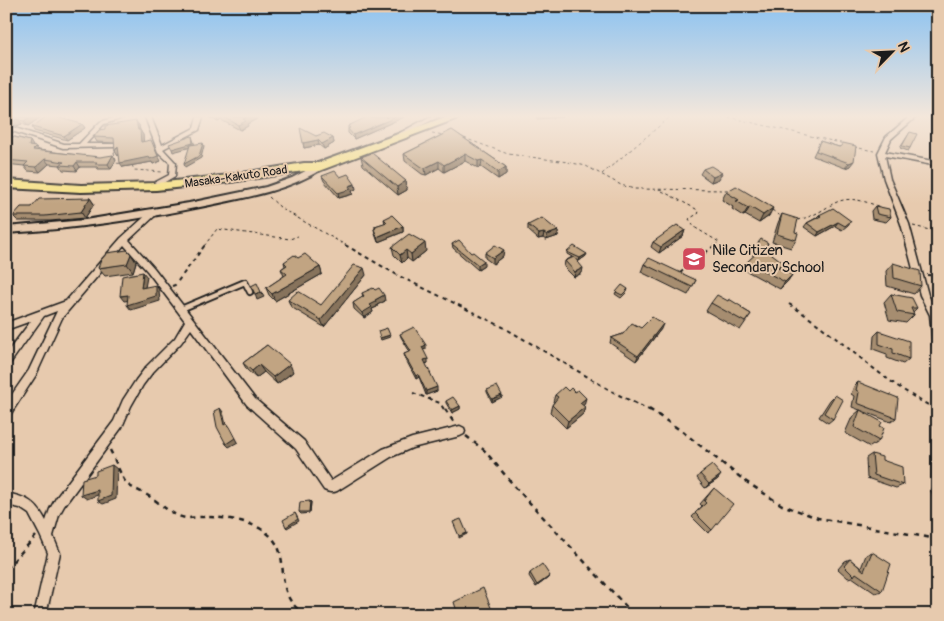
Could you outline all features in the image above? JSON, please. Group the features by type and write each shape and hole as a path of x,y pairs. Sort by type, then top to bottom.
{"highway":[{"name":"Masaka-Kakuto Road","path":"6,184 97,190 180,186 304,167 319,167 377,146"}],"street":[{"path":"63,146 80,146"},
{"path":"153,187 170,178 173,173 173,163 161,152 160,148 164,146"},
{"path":"884,146 881,153 887,179 905,224 924,295 934,315 938,345"},
{"path":"881,153 938,164"},
{"path":"6,230 76,224 154,213 298,180 319,167"},
{"path":"6,412 10,400 33,372 55,322 69,303 124,240 154,213"},
{"path":"124,240 151,270 251,402 306,452 328,486 332,487 387,453 412,443 460,431"},
{"path":"6,327 69,303"},
{"path":"6,362 41,314"},
{"path":"44,533 60,502 118,424 122,409 148,372 181,335 189,322"},
{"path":"938,428 938,491"},
{"path":"6,499 13,500 32,509 52,544 54,553 40,615"}],"lane":[{"path":"180,310 245,282 250,292"}],"path":[{"path":"114,146 116,163 131,164 134,170 173,173"},
{"path":"485,146 512,155 587,166 623,186 662,191 679,189 736,192"},
{"path":"602,174 635,146"},
{"path":"851,146 881,153"},
{"path":"261,190 282,208 374,263 503,327 615,393 652,411 683,432 745,481 782,504 818,518 938,539"},
{"path":"662,191 696,209 699,213 689,220 694,227 719,242 677,275"},
{"path":"794,220 823,210 832,203 841,200 859,200 884,209"},
{"path":"768,208 787,219"},
{"path":"905,224 938,232"},
{"path":"165,289 175,285 217,229 290,239 298,236"},
{"path":"919,274 938,276"},
{"path":"789,304 819,323 891,383 938,410"},
{"path":"413,393 440,402 460,431 484,450 516,488 634,615"},
{"path":"105,442 121,471 124,481 170,511 183,518 211,517 245,522 267,532 276,540 281,552 284,592 290,604 306,615"},
{"path":"6,569 44,533"}],"building":[{"path":"29,146 36,147 33,150 100,157 113,155 108,164 77,162 74,166 60,165 64,162 45,159 36,167 24,166 28,162 6,160 6,152 11,148 6,147"},
{"path":"115,146 154,146 158,156 150,159 149,157 120,163 118,146 115,151"},
{"path":"170,146 183,146 172,149"},
{"path":"190,146 202,146 199,156 184,164"},
{"path":"420,146 475,146 506,167 498,172 482,160 478,161 465,154 444,165 439,161 425,168 404,154"},
{"path":"818,146 856,146 854,161 849,163 816,151"},
{"path":"372,153 406,181 397,187 361,157"},
{"path":"711,166 722,173 713,177 703,169"},
{"path":"335,171 340,177 348,174 355,184 349,186 351,189 338,193 322,176"},
{"path":"736,186 773,208 763,215 736,201 739,200 726,192"},
{"path":"90,198 81,212 45,216 13,216 21,207 32,207 39,199"},
{"path":"875,206 889,209 891,217 877,214"},
{"path":"833,208 851,221 845,226 838,222 819,232 807,223 821,216 819,215"},
{"path":"782,214 798,219 795,232 798,233 796,240 777,234"},
{"path":"392,215 403,226 377,237 374,229 376,228 375,226 387,222 384,219"},
{"path":"542,218 558,231 547,235 544,233 539,234 528,225"},
{"path":"677,225 685,230 661,247 653,242"},
{"path":"409,234 425,243 411,254 406,250 400,255 392,247"},
{"path":"761,239 768,243 764,248 784,263 777,267 792,275 785,282 747,262 761,249 755,247"},
{"path":"459,240 471,253 473,252 484,261 478,265 452,244"},
{"path":"495,245 504,250 493,258 485,253"},
{"path":"574,246 587,254 580,258 567,252"},
{"path":"127,250 131,254 127,264 98,268 101,260 107,253"},
{"path":"305,254 320,267 272,294 266,288 287,274 281,269 287,265 284,262 294,255 298,258"},
{"path":"574,257 583,268 575,272 565,261"},
{"path":"649,258 696,280 692,287 644,264"},
{"path":"893,263 920,271 921,286 894,278"},
{"path":"354,265 364,268 321,320 288,300 298,291 321,305"},
{"path":"143,272 141,288 156,285 156,296 127,305 128,295 120,296 122,276"},
{"path":"257,283 261,292 255,294 251,286"},
{"path":"622,285 628,289 622,295 616,292"},
{"path":"373,288 375,290 379,288 384,295 375,300 376,302 370,305 372,307 362,313 353,303 364,296 362,293"},
{"path":"891,294 912,298 917,308 911,308 914,315 897,312"},
{"path":"717,295 728,301 729,299 751,314 745,322 711,303"},
{"path":"652,317 663,324 638,356 611,338 623,334 632,323 641,328"},
{"path":"414,327 426,345 422,347 428,359 424,360 437,387 426,391 418,374 416,376 404,354 411,351 400,334"},
{"path":"387,328 390,335 380,338 378,331"},
{"path":"879,331 909,341 909,359 893,353 893,349 879,344"},
{"path":"267,345 290,364 273,377 259,365 252,371 243,363"},
{"path":"858,382 898,398 896,418 857,403 859,392 856,390"},
{"path":"497,386 502,395 492,399 487,390"},
{"path":"564,387 568,391 571,388 575,392 578,390 586,398 580,403 585,407 568,421 552,405 558,397 555,395"},
{"path":"835,395 843,400 833,419 824,413"},
{"path":"453,397 460,406 452,410 446,401"},
{"path":"220,408 224,425 227,423 235,438 226,444 217,427 214,411"},
{"path":"860,410 882,422 880,426 884,428 879,441 854,427"},
{"path":"872,454 882,457 882,460 902,467 903,485 874,475"},
{"path":"112,465 111,496 98,501 98,490 81,495 82,479 96,475 96,471"},
{"path":"712,465 721,475 709,484 700,474"},
{"path":"714,488 733,504 712,530 695,513 706,503 704,501"},
{"path":"310,501 309,512 299,512 300,502"},
{"path":"295,513 298,519 286,527 283,520"},
{"path":"461,519 467,533 459,536 453,522"},
{"path":"872,552 891,564 882,591 856,573 854,576 844,566 850,559 864,571"},
{"path":"542,564 550,576 537,585 530,573"},
{"path":"483,588 494,615 458,615 454,602"},
{"path":"534,609 537,615 523,615"}],"place":[{"name":"Nile Citizen Secondary School","path":"694,259"}]}
